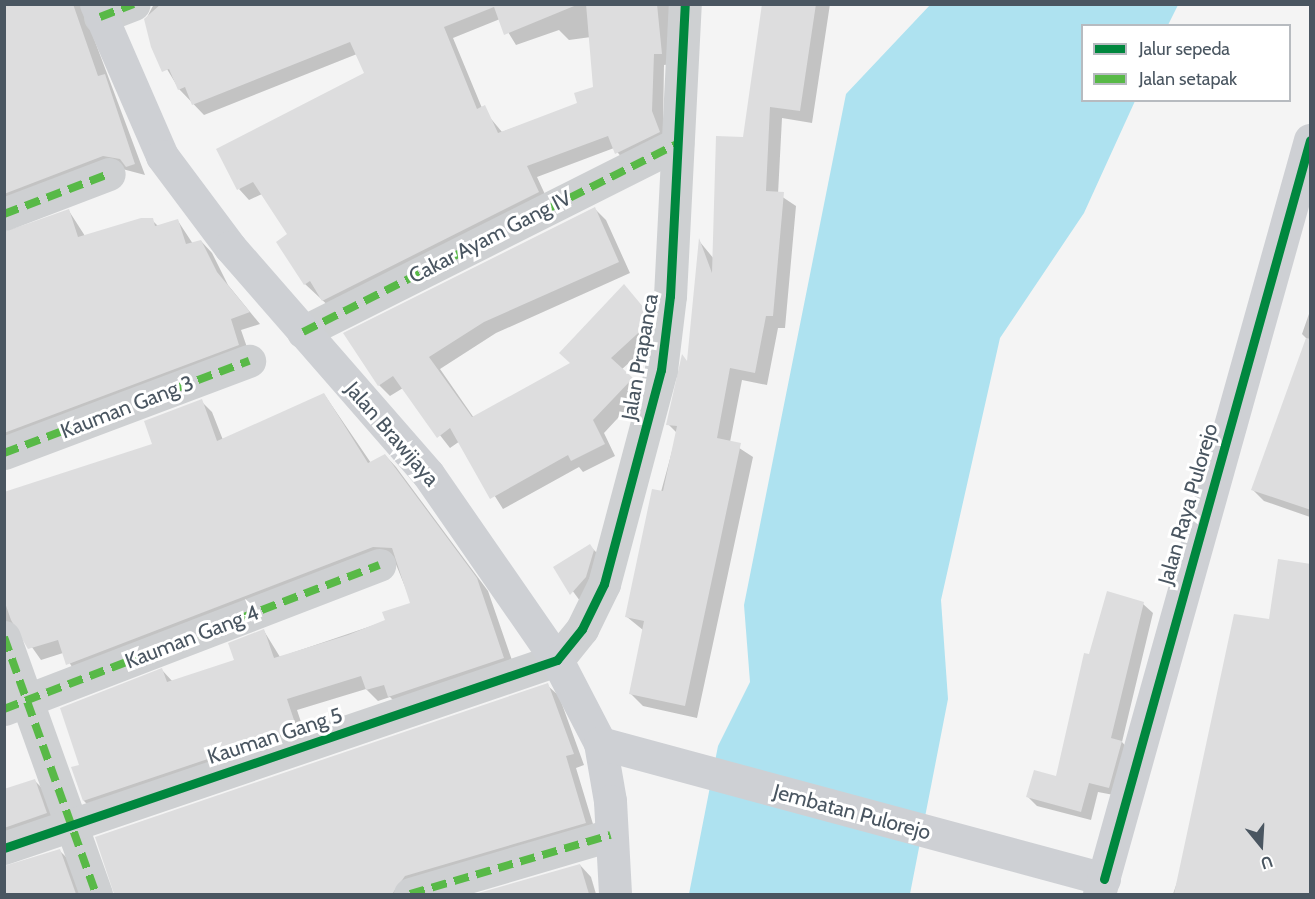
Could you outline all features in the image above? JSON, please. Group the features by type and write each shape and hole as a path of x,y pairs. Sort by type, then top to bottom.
{"main road":[{"name":"Jalan Brawijaya","path":"98,10 162,156 303,332 464,520 557,660 600,743 611,835 615,894"},
{"name":"Jalan Raya Pulorejo","path":"1101,887 1311,140"},
{"name":"Jembatan Pulorejo","path":"600,743 1044,864 1101,887"}],"street":[{"path":"98,10 134,4"},
{"name":"Jalan Prapanca","path":"557,660 582,629 604,584 661,370 670,296 685,4"},
{"name":"Cakar Ayam Gang IV","path":"303,332 677,144"},
{"path":"4,214 109,174"},
{"name":"Kauman Gang 3","path":"4,453 249,361"},
{"name":"Kauman Gang 4","path":"16,704 379,564"},
{"path":"4,637 16,704 71,823 96,894"},
{"name":"Kauman Gang 5","path":"4,848 71,823 557,660"},
{"path":"410,894 611,835"}],"water":[{"path":"930,5 1178,5 1168,24 1081,24 1081,102 1135,102 1084,213 1000,338 941,600 948,699 910,894 689,894 718,746 750,682 744,605 846,94"}],"building":[{"path":"4,4 73,4 98,76 105,74 135,164 126,167 120,159 103,156 4,194"},
{"path":"161,4 579,4 504,35 494,7 444,27 477,109 485,105 498,133 577,103 574,93 593,87 586,4 657,4 662,54 654,54 652,111 660,132 615,154 608,136 527,166 539,192 322,301 310,281 304,285 276,242 287,234 253,182 237,190 216,149 364,73 350,42 192,105 185,87 178,90 169,69 162,72 151,47 144,19"},
{"path":"762,4 816,4 800,111 770,107 766,191 784,192 773,316 766,316 755,373 730,368 717,438 741,443 685,706 629,694 644,621 625,617 652,489 663,491 677,426 666,425 682,354 687,361 699,238 712,273 716,136 743,137"},
{"path":"595,207 619,262 484,322 429,357 472,417 570,363 559,353 624,284 649,314 648,324 611,358 633,378 593,420 605,444 571,461 568,455 490,499 450,428 437,438 393,376 378,386 343,333"},
{"path":"69,209 78,237 141,218 153,218 155,226 178,219 186,244 201,240 217,272 250,312 231,319 239,345 4,433 4,232"},
{"path":"1306,338 1311,339 1311,510 1251,490"},
{"path":"324,393 368,463 385,454 477,578 504,658 388,697 384,685 366,690 361,676 287,699 297,729 83,801 71,767 79,765 60,708 162,668 167,682 234,660 228,643 264,629 274,658 348,635 385,620 382,612 410,603 392,548 373,547 66,665 58,640 28,649 11,620 4,600 4,492 152,444 144,421 202,399 217,441"},
{"path":"590,544 594,550 586,577 570,595 553,567"},
{"path":"1278,559 1311,564 1311,894 1174,894 1234,614 1269,619"},
{"path":"1107,591 1144,602 1111,738 1122,741 1109,788 1089,783 1081,812 1026,797 1034,770 1056,776 1084,653 1089,654"},
{"path":"548,683 574,754 566,756 586,823 405,876 392,894 114,894 95,837"},
{"path":"35,779 47,813 4,828 4,789"},
{"path":"60,849 76,894 4,894 4,866"},
{"path":"580,864 589,894 475,894"}],"marked path":[{"path":"100,17 134,4"},
{"path":"303,332 677,144"},
{"path":"4,214 109,174"},
{"path":"4,453 249,361"},
{"path":"4,709 379,565"},
{"path":"4,637 96,894"},
{"path":"410,894 611,835"}],"cycle path":[{"path":"4,848 557,660 582,629 604,584 661,370 670,296 685,4"},
{"path":"1104,879 1310,140"}]}
